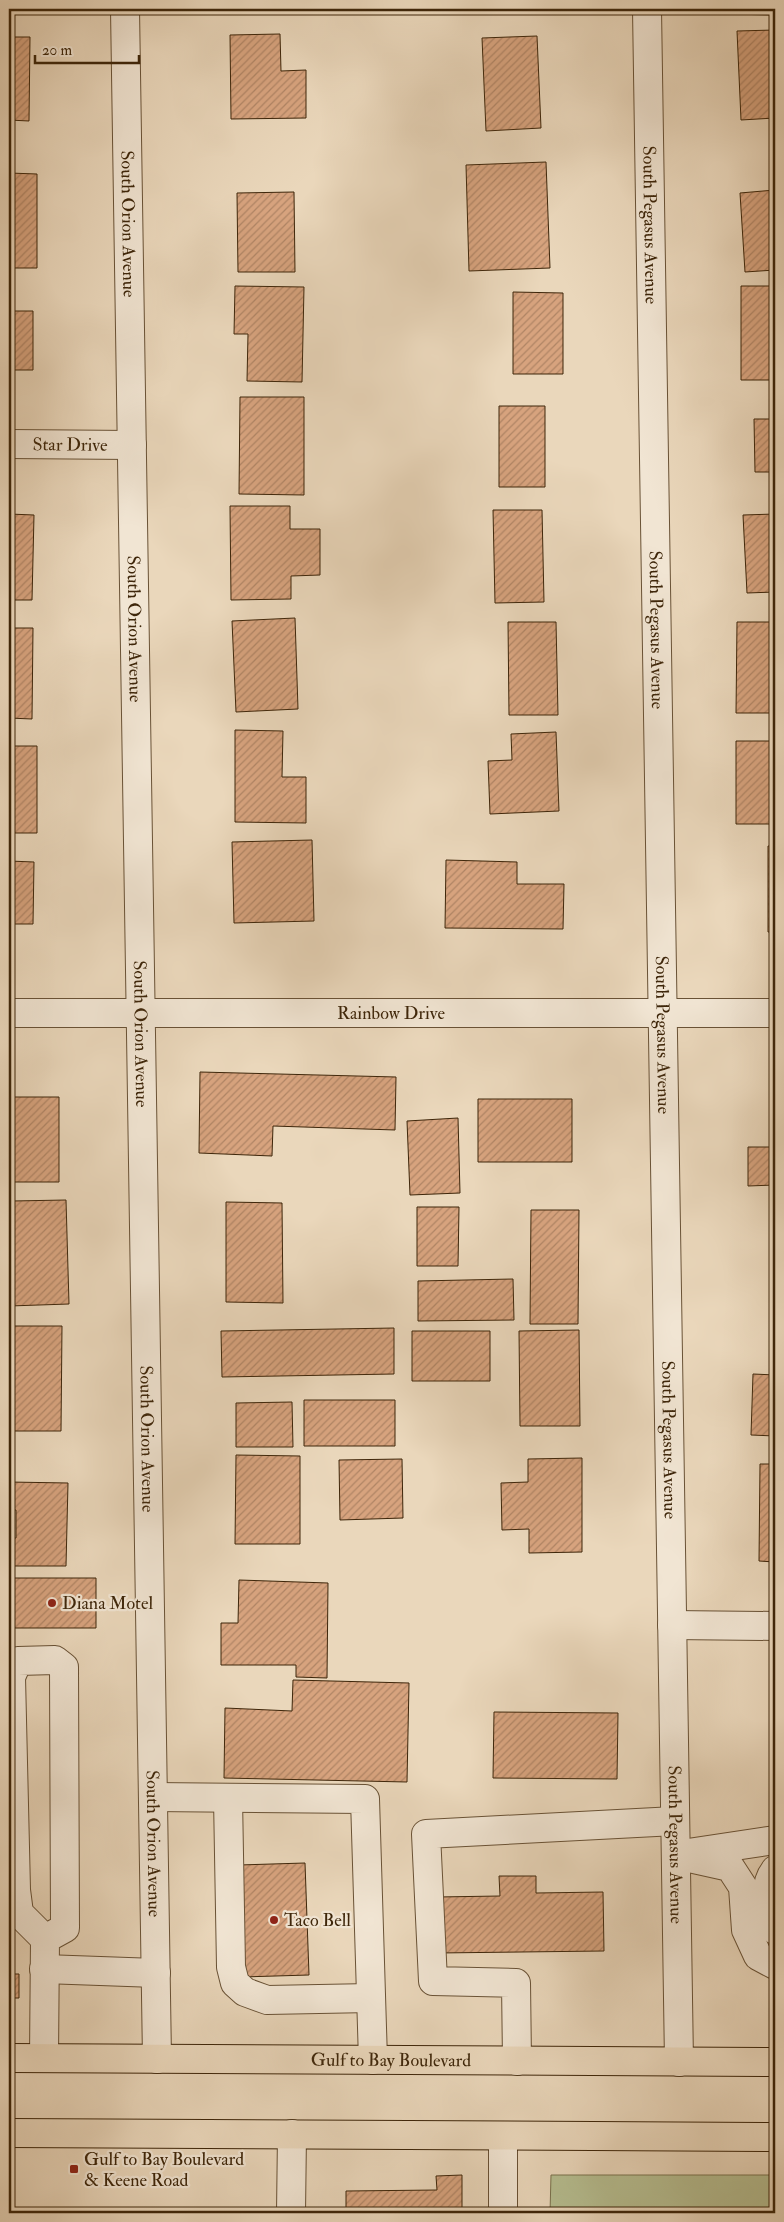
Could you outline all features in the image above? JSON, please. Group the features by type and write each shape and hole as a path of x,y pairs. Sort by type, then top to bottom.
{"main road":[{"name":"Gulf to Bay Boulevard","path":"9,2058 775,2062"},
{"path":"9,2133 775,2137"}],"street":[{"name":"South Orion Avenue","path":"125,9 157,2059"},
{"name":"South Pegasus Avenue","path":"647,9 679,2062"},
{"name":"Star Drive","path":"9,444 132,445"},
{"name":"Rainbow Drive","path":"9,1013 775,1013"},
{"path":"672,1625 775,1626"},
{"path":"44,2058 45,1939 19,1913 16,1890 11,1677 18,1661 55,1660 64,1667 66,1928 45,1939"},
{"path":"153,1797 365,1799 373,2060"},
{"path":"228,1798 231,1967 235,1984 245,1992 267,2000 371,1998"},
{"path":"517,2061 516,1984 433,1981 426,1834 675,1821"},
{"path":"676,1855 775,1840"},
{"path":"676,1855 730,1868 744,1887 746,1930 758,1956 775,1964"},
{"path":"775,1870 771,1876 768,1892 768,1916 775,1930"},
{"path":"44,1969 156,1972"},
{"path":"291,2213 292,2134"},
{"path":"503,2136 503,2213"}],"green space":[{"path":"551,2175 775,2175 775,2213 550,2213"}],"building":[{"path":"727,9 775,9 775,15 727,14"},
{"path":"775,30 775,118 741,120 737,31"},
{"path":"280,34 281,71 306,70 306,118 231,119 230,35"},
{"path":"537,36 541,128 486,131 482,38"},
{"path":"9,37 30,37 29,121 9,120"},
{"path":"546,162 550,268 469,271 466,165"},
{"path":"9,173 37,174 37,268 9,268"},
{"path":"775,190 775,270 745,272 740,193"},
{"path":"294,192 295,272 238,272 237,193"},
{"path":"235,286 304,287 302,382 247,381 248,334 234,334"},
{"path":"741,286 775,286 775,380 741,380"},
{"path":"513,292 563,293 563,374 513,374"},
{"path":"9,311 33,311 33,370 9,370"},
{"path":"240,397 304,397 304,495 239,494"},
{"path":"499,406 545,406 545,487 499,487"},
{"path":"754,419 775,419 775,472 755,472"},
{"path":"230,506 290,506 290,529 320,529 320,575 291,576 291,599 231,600"},
{"path":"493,510 542,510 544,602 495,603"},
{"path":"9,514 34,515 32,600 9,600"},
{"path":"775,514 775,592 747,593 743,515"},
{"path":"295,618 298,709 236,712 232,621"},
{"path":"508,622 556,622 558,715 509,715"},
{"path":"737,622 775,622 775,713 736,713"},
{"path":"9,628 33,628 32,719 9,718"},
{"path":"235,730 283,731 282,777 306,777 306,823 235,822"},
{"path":"556,732 559,811 490,814 488,761 512,760 511,734"},
{"path":"736,741 775,741 775,824 736,824"},
{"path":"9,746 37,746 37,833 9,833"},
{"path":"312,840 314,921 234,923 232,842"},
{"path":"768,846 775,846 775,932 768,932"},
{"path":"446,860 517,862 517,884 564,884 563,929 445,928"},
{"path":"9,861 34,862 33,924 9,924"},
{"path":"200,1072 396,1077 395,1130 273,1126 272,1156 199,1153"},
{"path":"9,1097 59,1097 59,1182 9,1182"},
{"path":"478,1099 572,1099 572,1162 478,1162"},
{"path":"458,1118 460,1193 410,1195 407,1121"},
{"path":"748,1147 775,1147 775,1185 748,1186"},
{"path":"66,1200 69,1304 9,1306 9,1227 13,1227 12,1201"},
{"path":"226,1202 282,1203 283,1303 226,1302"},
{"path":"417,1207 459,1207 458,1266 417,1266"},
{"path":"531,1210 579,1210 578,1324 530,1324"},
{"path":"513,1279 514,1320 418,1321 418,1281"},
{"path":"9,1326 62,1326 61,1431 9,1431"},
{"path":"394,1328 394,1374 222,1377 221,1331"},
{"path":"579,1330 580,1426 520,1426 519,1331"},
{"path":"412,1331 490,1331 490,1381 412,1381"},
{"path":"753,1374 775,1375 775,1436 751,1435"},
{"path":"304,1400 395,1400 395,1446 304,1446"},
{"path":"292,1402 293,1447 236,1447 236,1403"},
{"path":"236,1455 300,1456 300,1544 235,1544"},
{"path":"582,1458 582,1552 529,1553 529,1529 502,1530 501,1483 528,1482 528,1459"},
{"path":"402,1459 403,1518 340,1520 339,1460"},
{"path":"760,1464 775,1464 775,1562 759,1561"},
{"path":"9,1482 68,1483 66,1566 9,1566 9,1538 16,1538 16,1510 9,1510"},
{"name":"Diana Motel","path":"9,1578 96,1578 96,1628 9,1628"},
{"path":"239,1580 328,1583 327,1678 296,1677 296,1665 221,1665 221,1623 238,1623"},
{"path":"293,1680 409,1683 407,1782 224,1778 225,1708 292,1711"},
{"path":"494,1712 618,1713 617,1779 493,1778"},
{"name":"Taco Bell","path":"305,1863 309,1975 242,1977 239,1865"},
{"path":"499,1876 536,1876 536,1893 603,1892 604,1951 438,1953 437,1897 500,1896"},
{"path":"9,1974 19,1974 19,1998 9,1998"},
{"path":"462,2175 462,2213 346,2213 346,2191 437,2190 436,2176"}],"place":[{"name":"Diana Motel","path":"52,1603"},
{"name":"Taco Bell","path":"274,1920"},
{"name":"Gulf to Bay Boulevard & Keene Road","path":"74,2169"}]}
